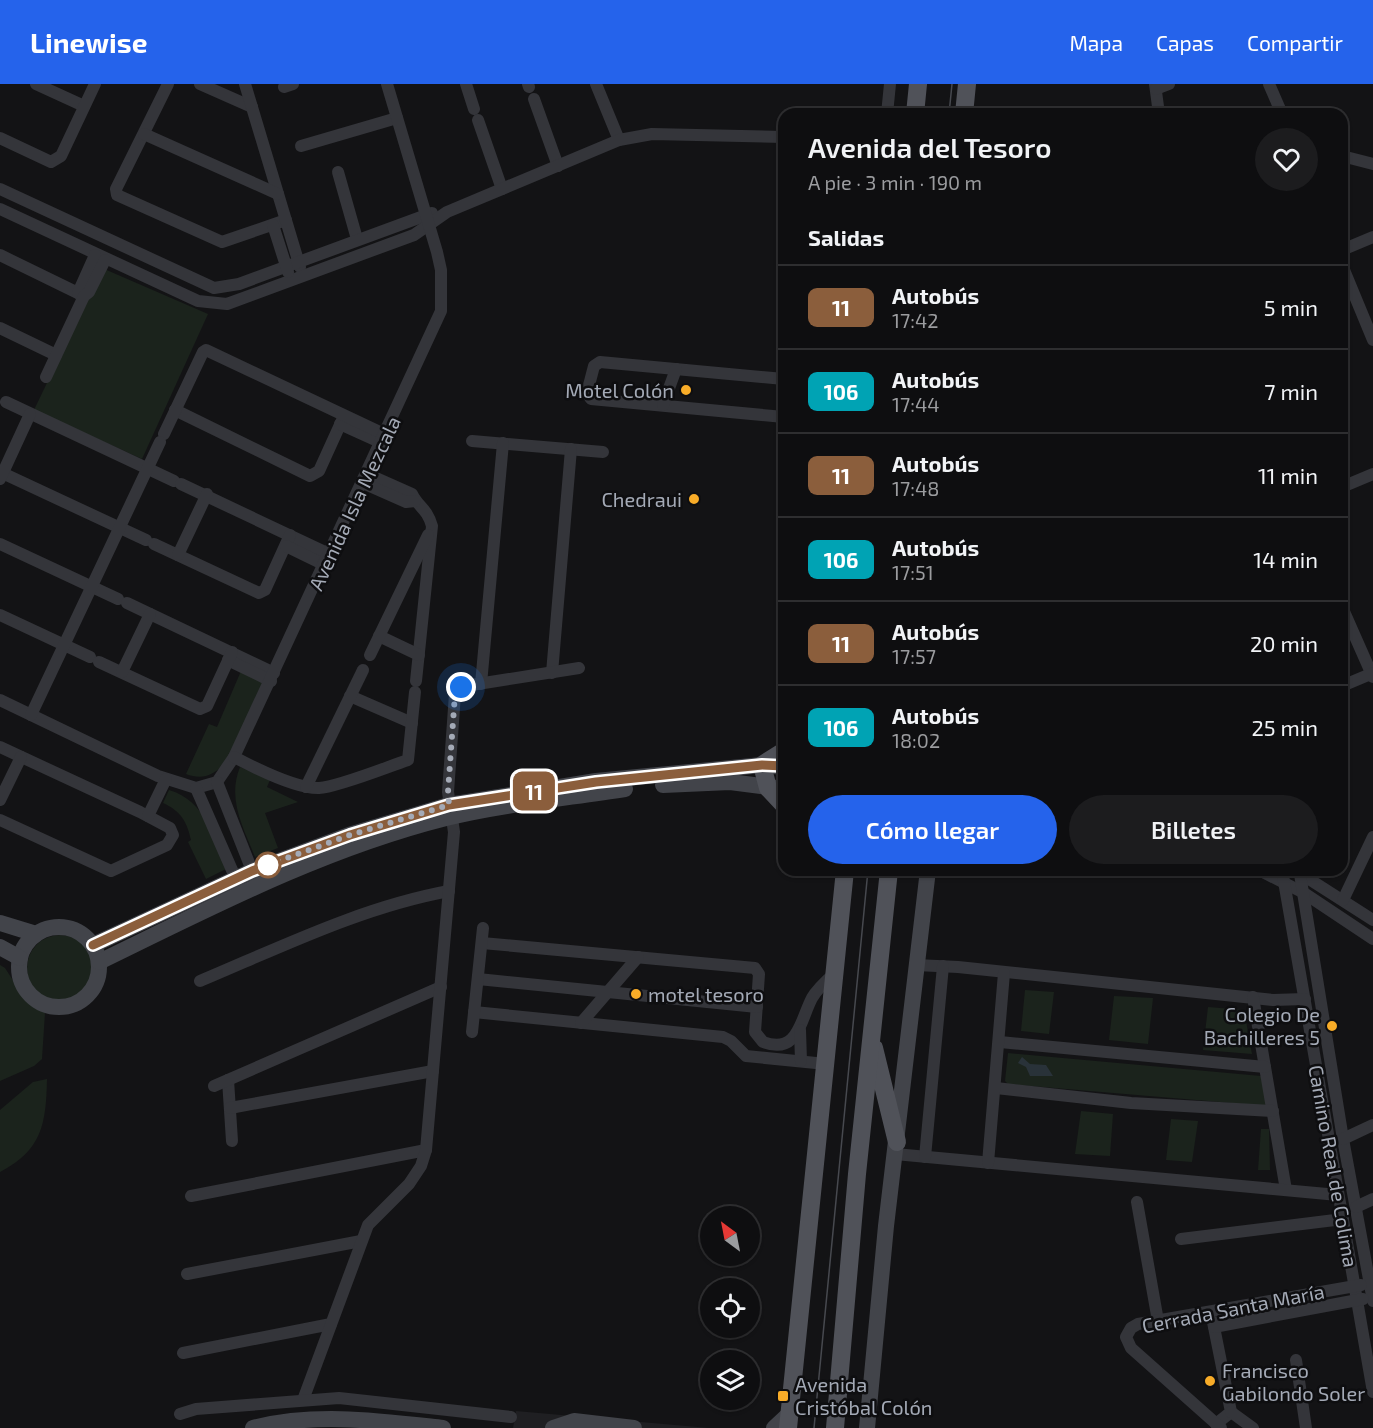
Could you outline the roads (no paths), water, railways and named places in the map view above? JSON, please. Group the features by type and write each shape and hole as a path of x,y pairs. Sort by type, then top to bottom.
{"main road":[{"path":"916,108 918,84"},
{"path":"965,108 967,84"},
{"path":"762,765 778,755"},
{"path":"762,765 776,789"},
{"path":"93,945 239,885 350,835 451,811 596,782 762,765 778,766"},
{"path":"451,811 645,786 730,783 776,789"},
{"path":"835,1428 871,1034 888,876"},
{"path":"867,1428 915,965 927,876"},
{"path":"774,1428 788,1421 844,878"},
{"path":"99,962 239,885"},
{"path":"0,923 36,934"},
{"path":"58,927 70,928 81,933 93,945 99,962 98,974 88,994 68,1005 56,1006 35,998 27,990 21,979 20,958 36,934 58,927"},
{"path":"0,947 20,958"},
{"path":"871,1034 896,1148"},
{"path":"253,1428 292,1421 332,1418 443,1428"},
{"path":"553,1428 573,1421 634,1428"}],"street":[{"path":"36,84 84,106"},
{"path":"0,138 51,162 56,162 95,84"},
{"path":"168,84 116,189 117,195 222,242 286,220"},
{"path":"200,84 252,107"},
{"path":"245,84 286,220 292,263"},
{"name":"Avenida Isla Mezcala","path":"207,785 235,753 273,677 441,311 441,270 387,84"},
{"path":"466,84 502,189"},
{"path":"596,84 619,141"},
{"path":"888,108 890,84"},
{"path":"1158,108 1156,86 1168,84"},
{"path":"1269,84 1279,108"},
{"path":"534,99 558,166"},
{"path":"301,146 397,118"},
{"path":"144,134 278,194"},
{"path":"0,209 198,301 216,304 237,302 414,235 447,212 619,141 652,134 778,137"},
{"path":"1348,158 1373,164"},
{"path":"338,172 357,239"},
{"path":"0,189 214,288 232,286 424,213 447,212"},
{"path":"273,225 292,263 297,279"},
{"path":"1348,247 1373,237"},
{"path":"0,255 81,294"},
{"path":"46,377 81,294 100,257"},
{"path":"1348,280 1373,340"},
{"path":"0,328 56,355"},
{"path":"28,714 206,350 384,439"},
{"path":"778,378 600,362 594,366 587,391 591,399 778,416"},
{"path":"663,405 676,369"},
{"path":"6,402 207,494 288,541 327,560"},
{"path":"175,410 310,476 319,471 342,420"},
{"path":"30,414 1,475 259,593 266,590 288,541"},
{"path":"472,441 603,452"},
{"path":"481,684 503,443"},
{"path":"552,673 571,449"},
{"path":"1348,484 1373,474"},
{"path":"235,753 275,777 285,778 306,788 322,788 408,760 432,526 426,509 415,501 395,498 365,479"},
{"path":"178,555 207,494"},
{"path":"370,655 432,526"},
{"path":"0,544 150,614 273,677"},
{"path":"122,672 150,614"},
{"path":"0,615 200,710 207,706 230,656"},
{"path":"1348,620 1372,674 1348,684"},
{"path":"379,636 419,655"},
{"path":"303,1400 361,1241 374,1217 409,1184 421,1166 426,1150 454,832 448,792 455,694 461,687 579,668"},
{"path":"306,788 363,670"},
{"path":"350,696 412,723"},
{"path":"0,700 162,778 207,785"},
{"path":"0,747 144,814 170,828 173,835 171,840 161,848 111,871 0,820"},
{"path":"0,800 21,757"},
{"path":"144,814 162,778"},
{"path":"207,785 255,878"},
{"path":"207,785 239,885"},
{"path":"1343,900 1373,837"},
{"path":"1283,876 1304,893 1373,939"},
{"name":"Camino Real de Colima","path":"1283,876 1373,1392"},
{"name":"Camino Real de Colima","path":"1298,876 1304,893 1343,1139 1373,1299"},
{"path":"1304,876 1373,920"},
{"path":"200,981 329,926 427,895 449,891"},
{"path":"472,1032 483,928"},
{"path":"482,943 755,968 759,974 755,1032 763,1042 783,1044 800,1030"},
{"path":"581,1023 638,957"},
{"path":"915,965 1253,997 1305,999"},
{"path":"925,1157 943,966"},
{"path":"801,1061 800,1030 814,994 836,972"},
{"path":"988,1163 1000,1042 1004,973"},
{"path":"478,979 757,1007"},
{"path":"214,1086 441,987"},
{"path":"1253,997 1286,1190"},
{"path":"474,1012 723,1038 731,1041 746,1056 826,1064"},
{"path":"1309,1020 1323,1017"},
{"path":"1000,1042 1264,1067"},
{"path":"230,1108 433,1071"},
{"path":"228,1080 232,1141"},
{"path":"996,1088 1131,1103 1273,1112"},
{"path":"1343,1139 1373,1125"},
{"path":"896,1148 925,1157 1338,1195"},
{"path":"191,1196 426,1150"},
{"path":"1356,1207 1373,1199"},
{"path":"1137,1202 1158,1322"},
{"path":"1181,1239 1343,1219"},
{"path":"187,1274 361,1241"},
{"name":"Cerrada Santa María","path":"1219,1426 1128,1343 1126,1337 1131,1328 1354,1283 1370,1276"},
{"name":"Cerrada Santa María","path":"1214,1328 1357,1300 1373,1299"},
{"path":"1212,1312 1231,1412 1253,1428"},
{"path":"183,1353 331,1324"},
{"path":"1296,1360 1306,1428"},
{"path":"180,1414 196,1409 339,1398 511,1416"},
{"path":"1219,1426 1231,1412"}],"tram line":[{"path":"950,108 952,84"},
{"path":"814,1428 867,876"}],"place":[{"name":"Motel Colón","path":"686,390"},
{"name":"Chedraui","path":"694,499"},
{"name":"motel tesoro","path":"636,994"},
{"name":"Colegio De Bachilleres 5","path":"1332,1026"},
{"name":"Francisco Gabilondo Soler","path":"1210,1381"},
{"name":"Avenida Cristóbal Colón","path":"783,1396"}]}
